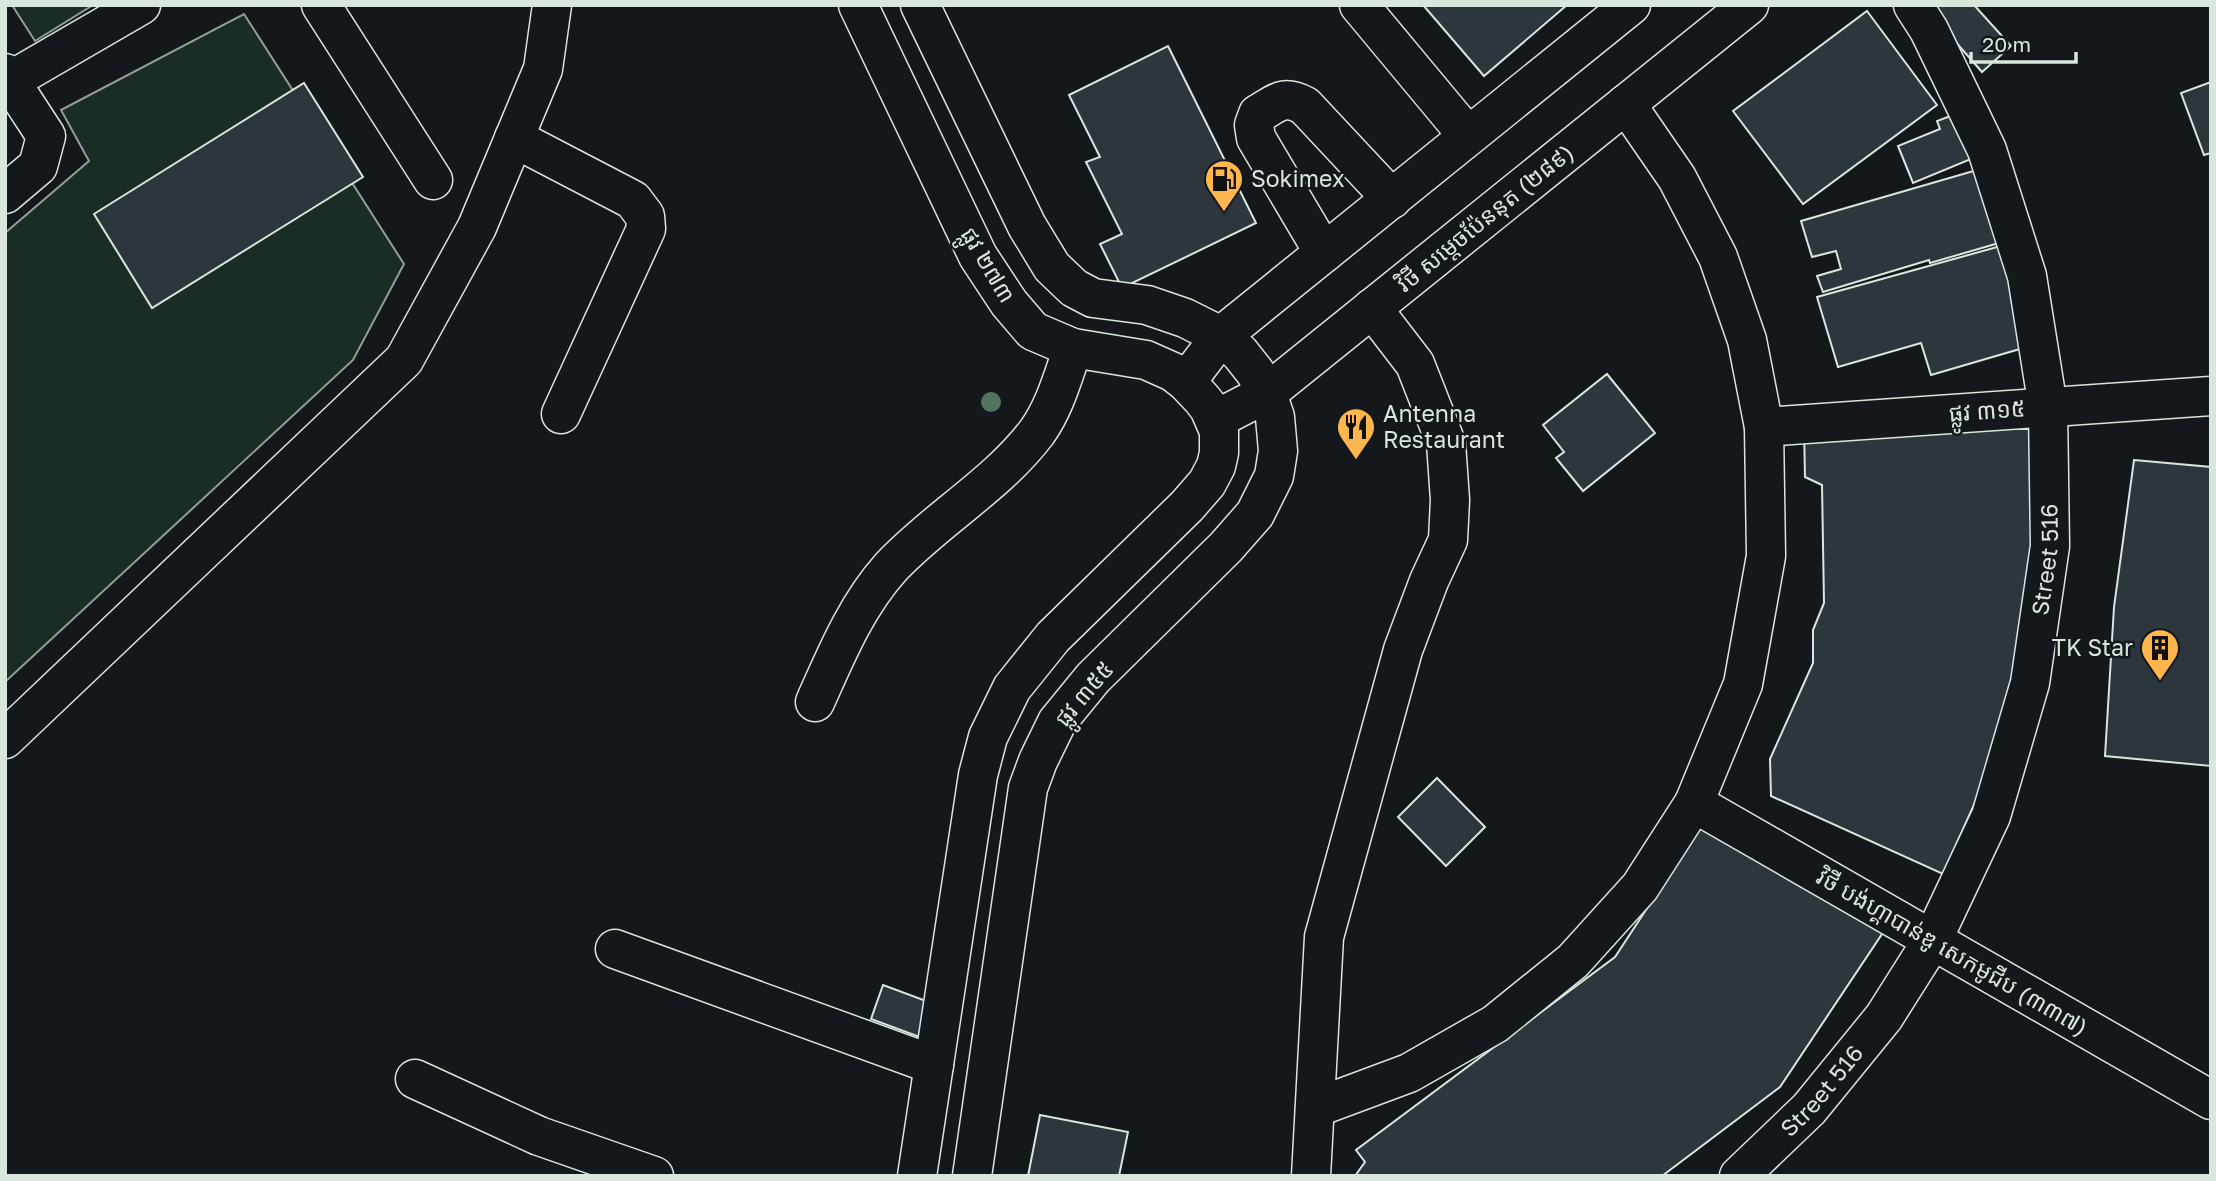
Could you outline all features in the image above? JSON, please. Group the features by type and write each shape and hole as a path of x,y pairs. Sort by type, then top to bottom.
{"street":[{"path":"5,194 38,166 46,136 8,77 141,5"},
{"path":"321,5 433,180"},
{"path":"5,739 404,360 477,227 543,69 552,5"},
{"name":"ផ្លូវ ២៧៣","path":"858,5 978,256 1009,303 1033,331 1073,348 1146,360 1173,372 1202,398 1215,420"},
{"path":"920,5 1027,226 1052,267 1074,288 1093,298 1147,305 1185,318 1222,336 1240,353 1267,393"},
{"path":"1359,5 1468,136"},
{"path":"1186,382 1222,336 1631,5"},
{"name":"វិថី សម្តេចប៉ែននុត (២៨៩)","path":"1215,420 1267,393 1749,5"},
{"name":"Street 516","path":"1739,1176 1818,1098 1884,1017 1932,941 1991,816 2031,683 2050,546 2048,407 2027,276 1987,150 1929,30 1913,5"},
{"path":"1324,253 1256,138 1254,125 1258,114 1284,100 1293,100 1305,106 1392,199"},
{"path":"1315,1108 1409,1073 1474,1036 1495,1024 1573,961 1640,887 1694,803 1743,684 1766,556 1764,427 1747,340 1718,257 1677,178 1626,104"},
{"path":"514,138 633,200 645,216 646,229 561,414"},
{"path":"1311,1176 1324,937 1403,650 1448,540 1450,500 1446,443 1415,365 1373,308"},
{"path":"815,702 847,632 873,589 918,541 1012,461 1037,431 1052,406 1073,348"},
{"name":"ផ្លូវ ៣៥៥","path":"972,1176 1028,788 1038,761 1057,722 1093,678 1226,547 1255,514 1274,476 1278,451 1275,417 1267,393"},
{"name":"ផ្លូវ ៣១៥","path":"1764,427 2211,396"},
{"path":"917,1176 978,775 988,737 1012,688 1054,637 1207,483 1219,453 1219,431 1215,420"},
{"name":"វិថី បង់ហ្គាបាន់ឌូ សេកមូជីប (៣៣៧)","path":"1694,803 2211,1100"},
{"path":"615,949 934,1065"},
{"path":"415,1079 539,1136 632,1172"}],"green space":[{"path":"12,5 93,5 35,41"},
{"path":"244,14 404,264 353,360 5,682 5,233 89,161 61,110"}],"building":[{"path":"1423,5 1567,5 1484,76"},
{"path":"1923,5 1974,5 2011,46 1982,72"},
{"path":"1867,11 1937,105 1803,204 1733,111"},
{"path":"1168,46 1256,223 1122,288 1100,244 1122,234 1086,162 1100,157 1069,95"},
{"path":"2211,82 2211,153 2204,155 2181,93"},
{"path":"304,83 363,177 152,308 94,214"},
{"path":"1953,115 1971,159 1913,183 1898,146 1940,129 1937,121"},
{"path":"1977,170 1999,243 1930,263 1929,260 1823,292 1817,276 1841,269 1836,251 1812,257 1801,221"},
{"path":"2008,244 2037,344 1931,375 1921,343 1838,367 1817,297"},
{"path":"1607,374 1655,433 1583,491 1556,458 1564,452 1543,425"},
{"path":"1804,427 2044,429 2028,684 1943,874 1771,796 1770,759 1813,663 1813,630 1824,603 1822,485 1805,477"},
{"name":"TK Star","path":"2134,460 2211,467 2211,766 2105,756 2114,607"},
{"path":"1437,778 1485,827 1446,866 1398,817"},
{"path":"1701,826 1884,931 1780,1087 1662,1176 1355,1176 1365,1162 1356,1150 1615,957"},
{"path":"883,985 937,1005 925,1039 871,1019"},
{"path":"1040,1115 1128,1132 1119,1176 1028,1176"}],"place":[{"name":"Sokimex","path":"1224,213"},
{"name":"Antenna Restaurant","path":"1356,461"},
{"name":"TK Star","path":"2160,682"}]}
